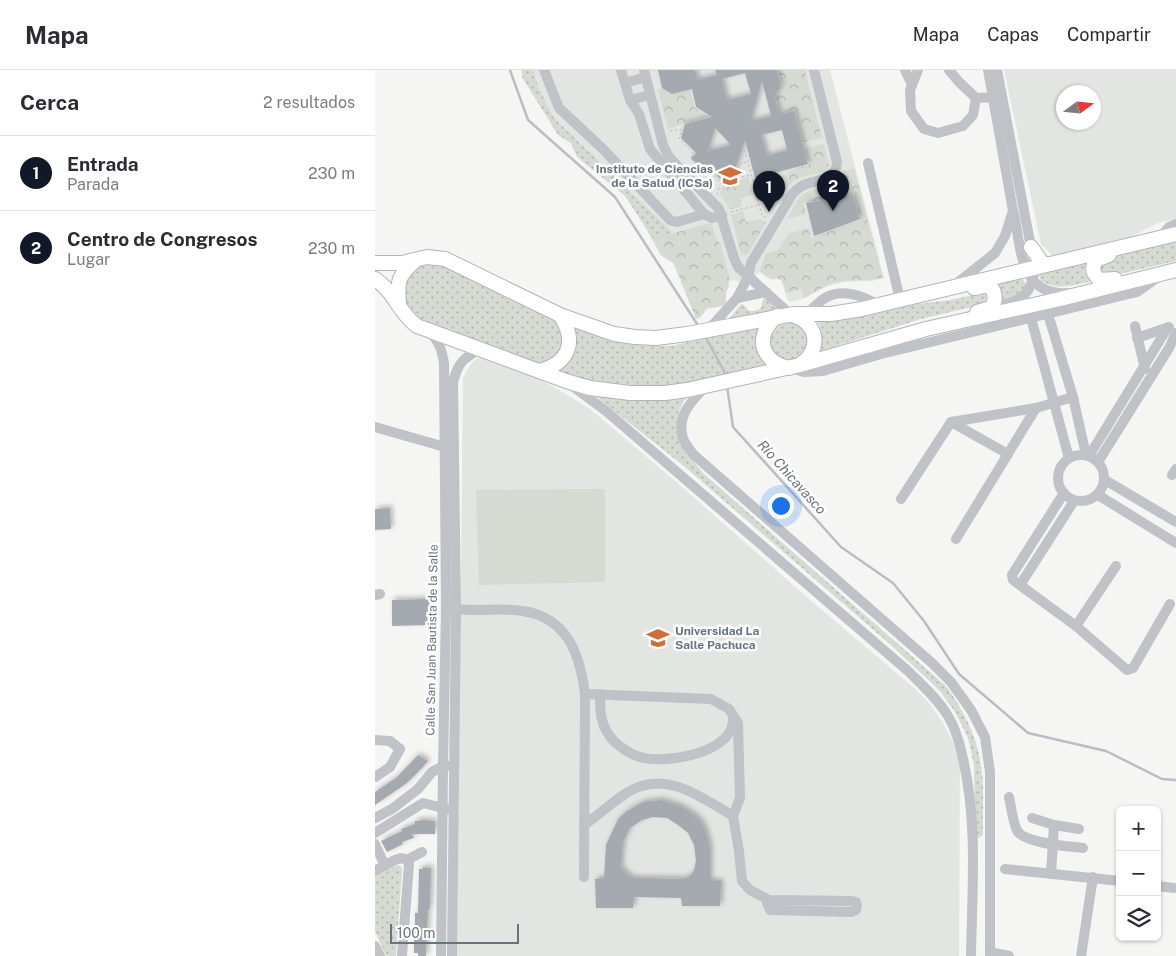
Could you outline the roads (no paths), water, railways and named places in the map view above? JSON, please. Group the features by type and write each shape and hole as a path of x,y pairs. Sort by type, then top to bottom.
{"main road":[{"path":"1171,271 1140,273 1108,281 1100,280 1095,276 1093,266 1095,260 1102,257 1176,234"},
{"path":"375,263 389,264 435,257 445,259 560,315 614,334 656,338 687,334 783,315 831,314 878,305 951,288 1031,273 1052,264 1159,239"},
{"path":"1031,247 1043,264 1052,264"},
{"path":"399,308 398,285 400,276 417,260"},
{"path":"375,279 388,290 408,320 417,326 566,381 590,388 647,394 665,393 718,384 909,340 1171,271"},
{"path":"909,340 929,323 991,308 994,303 994,294 991,289 985,286 952,294 917,296"},
{"path":"539,371 558,363 567,352 570,335 560,315"},
{"path":"783,315 805,320 813,331 815,344 813,352 809,358 795,366 777,364 772,361 765,350 763,338 770,322 783,315"}],"street":[{"path":"544,70 559,108 603,149 670,220 677,222 704,214"},
{"path":"621,70 630,100 639,114 653,154 704,214 712,218 725,214"},
{"path":"706,330 737,298 748,277 751,263 793,193 806,184 828,178 837,169 837,162 813,70"},
{"path":"905,70 912,85"},
{"path":"918,70 910,90 911,111 924,129 938,133 963,126 973,115 976,98"},
{"path":"949,70 976,98 998,98"},
{"path":"988,70 998,98 1031,247 1031,273 1025,294 1021,299 1014,302 991,308"},
{"path":"997,70 998,98 1013,211 1031,273 1038,286 1051,293 1087,292"},
{"path":"625,82 645,73 661,139 669,157 725,214 733,258 738,268 766,292 783,315"},
{"path":"630,100 650,95"},
{"path":"868,163 900,300"},
{"path":"951,288 995,253 1005,236 1013,211"},
{"path":"1159,239 1169,227 1176,224"},
{"path":"909,340 1031,318 1137,292 1171,271"},
{"path":"737,298 766,292"},
{"path":"1048,314 1073,396 1087,455"},
{"path":"1031,318 1069,458"},
{"path":"1135,326 1149,382"},
{"name":"Calle San Juan Bautista de la Salle","path":"427,330 438,341 444,364 455,766 452,956"},
{"path":"1087,455 1144,366 1173,330"},
{"path":"1137,338 1173,330"},
{"path":"1098,462 1169,348 1173,330"},
{"name":"Calle San Juan Bautista de la Salle","path":"441,956 443,766 451,609 453,382 461,362 479,349"},
{"path":"566,381 606,411 908,671 936,700 948,716 958,736 969,785 972,850 971,956"},
{"path":"718,384 687,406 681,422 683,438 694,455 932,662 951,682 971,710 985,738 991,772 990,954 1009,956"},
{"path":"901,500 951,422 1036,408 1073,396"},
{"path":"956,539 1036,408"},
{"path":"951,422 1008,454"},
{"path":"375,427 445,447"},
{"path":"1078,454 1087,455 1098,462 1104,472 1105,480 1098,495 1089,500 1074,501 1064,494 1059,485 1058,475 1062,465 1069,458 1078,454"},
{"path":"1105,480 1176,522"},
{"path":"1064,494 1012,575 1013,580 1076,626 1127,670 1133,668 1170,604"},
{"path":"1098,495 1176,543"},
{"path":"1020,585 1074,501"},
{"path":"1076,626 1115,566"},
{"path":"451,609 523,611 545,618 561,630 575,649 582,671 585,694 584,877"},
{"path":"585,694 711,699 729,709 738,723 740,798 733,816 742,881 750,890 769,900 852,901 856,902 857,906 856,910 851,912 770,910 767,903 769,900"},
{"path":"600,694 601,718 609,735 636,756 659,760 687,757 708,749 723,740 731,729 733,717"},
{"path":"375,740 391,740 400,750 390,767 375,777"},
{"path":"375,818 392,809 418,789 432,772 443,766 455,766"},
{"path":"584,825 631,790 651,784 688,789 706,798 733,816"},
{"path":"418,789 423,803"},
{"path":"1009,797 1017,830 1024,837 1053,844 1083,848"},
{"path":"375,834 423,803 454,809"},
{"path":"392,809 399,820"},
{"path":"1032,818 1054,825 1079,829"},
{"path":"1051,874 1054,825"},
{"path":"375,844 380,869 395,860 401,858 407,860 422,852"},
{"path":"972,850 991,851"},
{"path":"402,956 409,864 407,860"},
{"path":"1005,869 1116,880"},
{"path":"1081,956 1093,877"},
{"path":"1161,886 1175,888"},
{"path":"375,946 380,956"}],"waterway":[{"name":"Río Chicavasco","path":"510,70 528,120 615,197 699,327"},
{"name":"Río Chicavasco","path":"705,336 725,376"},
{"name":"Río Chicavasco","path":"727,386 733,427 841,547 893,583 924,621 959,674 1028,733 1106,751 1162,779 1176,780"}],"place":[{"name":"Instituto de Ciencias de la Salud (ICSa)","path":"730,176"},
{"name":"Centro de Congresos","path":"833,211"},
{"name":"Entrada","path":"769,212"},
{"name":"Universidad La Salle Pachuca","path":"658,638"}]}
